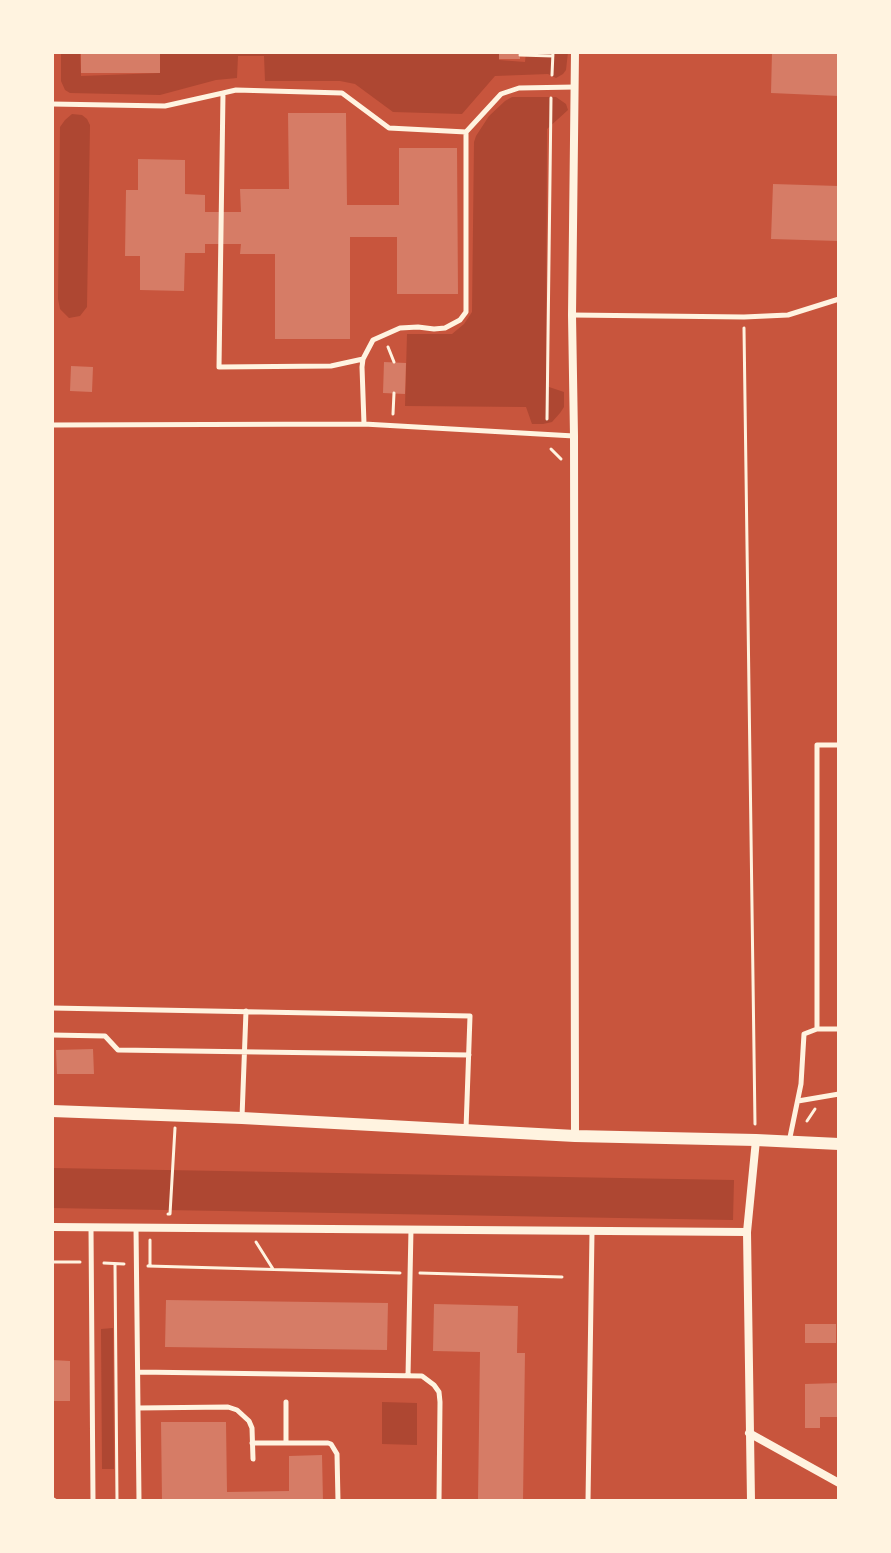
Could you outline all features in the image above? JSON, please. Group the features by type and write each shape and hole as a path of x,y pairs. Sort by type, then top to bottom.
{"street":[{"path":"575,52 572,315 575,1136"},
{"path":"52,1111 575,1136 839,1144"},
{"path":"751,1501 747,1232 756,1140"},
{"path":"52,1227 747,1232"},
{"path":"749,1433 839,1483"}],"lane":[{"path":"364,424 362,367 373,340 400,328 445,328 460,320 466,312 466,132 501,94 519,88 575,87"},
{"path":"52,104 165,106 236,90 342,93 389,128 466,132"},
{"path":"223,93 219,367 331,366 363,359"},
{"path":"572,315 788,315 839,299"},
{"path":"52,425 364,424 574,436"},
{"path":"817,1029 817,745 839,745"},
{"path":"52,1008 470,1016 466,1129"},
{"path":"242,1118 246,1011"},
{"path":"789,1142 798,1101 804,1034 817,1029 839,1029"},
{"path":"52,1035 105,1036 118,1050 469,1055"},
{"path":"798,1101 839,1094"},
{"path":"91,1227 93,1501"},
{"path":"136,1227 139,1501"},
{"path":"408,1376 411,1229"},
{"path":"588,1501 592,1231"},
{"path":"138,1372 422,1376 439,1392 439,1501"},
{"path":"286,1402 286,1443"},
{"path":"138,1408 228,1407 237,1410 252,1428 253,1459"},
{"path":"252,1443 328,1443 334,1447 337,1454 338,1501"}],"path":[{"path":"520,55 553,54 547,419"},
{"path":"744,317 756,1140"},
{"path":"383,334 394,362"},
{"path":"393,426 394,393"},
{"path":"150,1266 151,1214 170,1214 176,1116"},
{"path":"248,1228 273,1269"},
{"path":"52,1262 562,1277"},
{"path":"115,1264 117,1501"},
{"path":"52,1498 57,1501"}],"shaded area":[{"path":"61,52 80,52 81,76 160,73 160,52 499,52 499,60 525,62 526,52 568,52 563,74 556,78 548,74 495,76 462,114 393,112 355,84 340,81 265,81 264,56 238,56 237,78 216,80 160,95 70,93 61,81"},
{"path":"512,97 556,97 566,104 568,110 547,129 546,386 564,392 564,407 552,422 543,424 532,424 526,407 405,406 407,334 452,334 472,312 474,142 489,116"},
{"path":"72,114 82,115 90,125 87,307 80,316 69,318 60,309 58,299 60,127"},
{"path":"52,1168 734,1180 733,1220 52,1208"},
{"path":"113,1328 114,1469 102,1469 101,1329"},
{"path":"382,1402 417,1403 417,1445 382,1444"}],"building":[{"path":"81,52 160,52 160,73 81,73"},
{"path":"499,52 520,52 520,59 499,59"},
{"path":"772,52 839,52 839,96 771,93"},
{"path":"288,113 346,113 347,205 399,205 399,148 457,148 458,294 397,294 397,237 350,237 350,339 275,339 275,254 240,254 241,244 205,244 205,253 185,253 184,291 140,290 140,256 125,256 126,190 138,190 138,159 185,160 185,194 205,195 205,212 241,212 240,189 289,189"},
{"path":"773,184 839,186 839,241 771,239"},
{"path":"384,362 406,363 405,394 383,393"},
{"path":"71,366 93,367 92,392 70,391"},
{"path":"93,1049 94,1074 57,1074 56,1050"},
{"path":"166,1300 388,1303 387,1350 165,1347"},
{"path":"434,1304 518,1306 517,1353 525,1353 523,1501 478,1500 480,1352 433,1351"},
{"path":"805,1324 836,1324 836,1343 805,1343"},
{"path":"52,1360 70,1361 70,1401 52,1401"},
{"path":"839,1383 839,1417 820,1417 820,1428 805,1428 805,1384"},
{"path":"161,1422 226,1422 227,1492 289,1491 289,1456 322,1455 323,1501 162,1501"}]}
